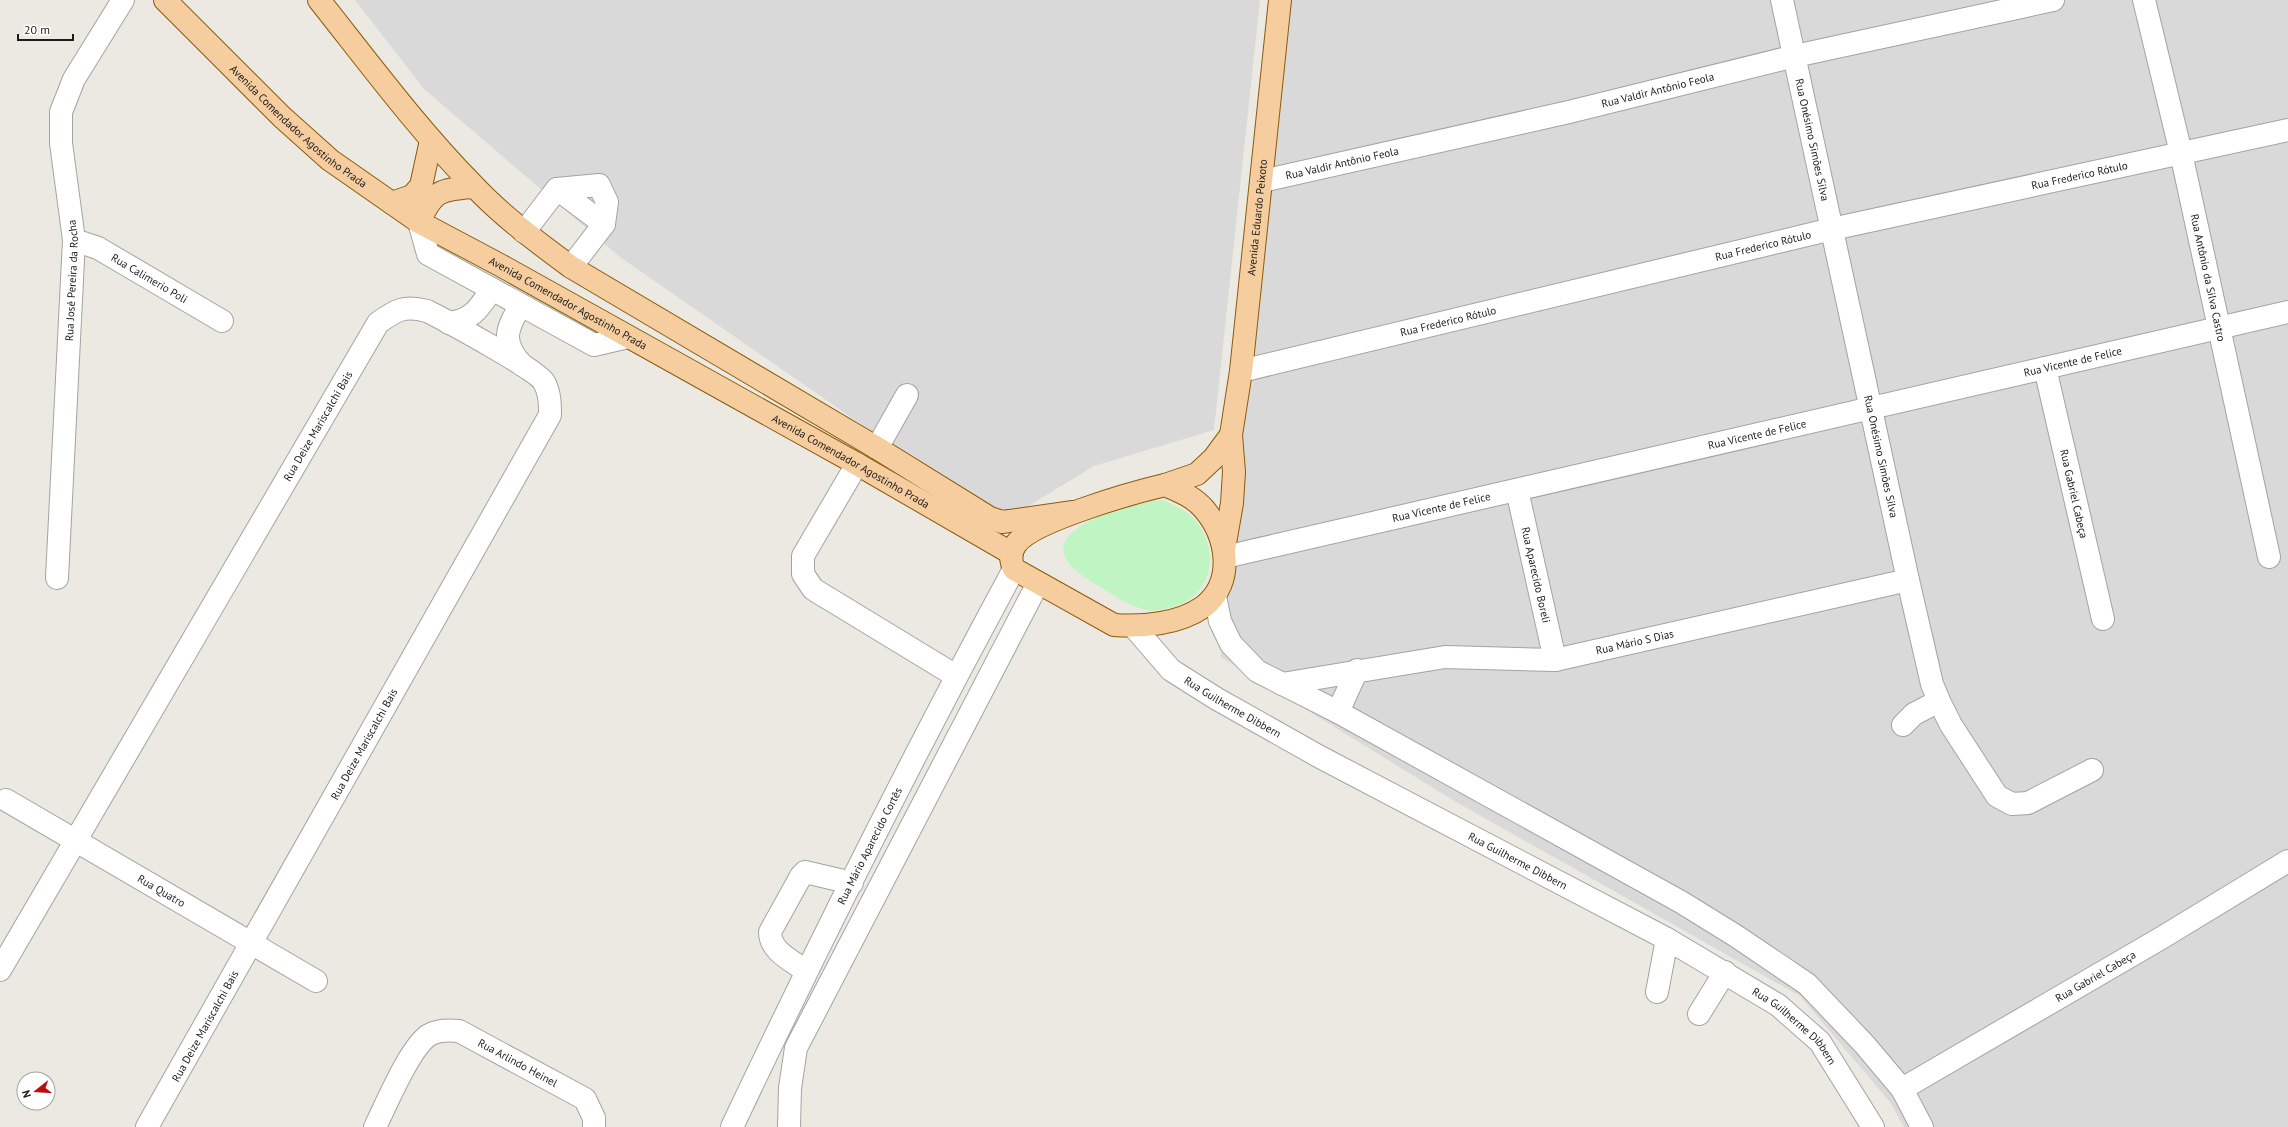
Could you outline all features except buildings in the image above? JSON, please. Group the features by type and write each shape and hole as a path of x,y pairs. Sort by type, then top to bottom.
{"main road":[{"name":"Avenida Comendador Agostinho Prada","path":"165,0 282,117 325,155 419,222 507,269 857,464 1013,561 1038,583 1114,625 1133,626 1185,616 1203,607 1214,596"},
{"name":"Avenida Comendador Agostinho Prada","path":"319,0 431,140 474,187 574,263 990,518 1002,522 1073,512"},
{"name":"Avenida Eduardo Peixoto","path":"1214,596 1222,582 1232,503 1234,472 1231,435 1241,371 1280,0"},
{"path":"392,203 412,196 421,186 431,140"},
{"path":"419,222 429,201 435,195 446,190 474,187"},
{"name":"Avenida Eduardo Peixoto","path":"1073,512 1197,474 1214,458 1231,435"},
{"path":"1165,485 1186,494 1203,507 1218,527 1225,553"},
{"path":"1013,561 1016,543 1025,535 1073,512"}],"street":[{"name":"Rua José Pereira da Rocha","path":"57,578 74,240 61,143 61,112 74,79 123,0"},
{"name":"Rua Onésimo Simões Silva","path":"1782,0 1870,408 1932,684 1951,724 1997,796 2012,804 2028,803 2092,770"},
{"name":"Rua Valdir Antônio Feola","path":"1262,181 1569,112 1795,56 2053,0"},
{"name":"Rua Antônio da Silva Castro","path":"2144,0 2181,153 2269,557"},
{"name":"Rua Frederico Rótulo","path":"1241,371 1832,229 2288,130"},
{"path":"527,227 557,189 581,185 599,185 607,202 604,224 574,263"},
{"path":"557,189 604,224"},
{"path":"419,222 428,254 594,345 628,337"},
{"name":"Rua Calimerio Poli","path":"74,240 98,248 222,321"},
{"path":"449,323 468,319 479,308 492,289"},
{"name":"Rua Deize Mariscalchi Bais","path":"521,305 508,326 509,346 513,355 522,365"},
{"name":"Rua Deize Mariscalchi Bais","path":"0,970 378,323 395,310 412,307 427,311 522,365 544,381 550,397 550,415 148,1127"},
{"name":"Rua Vicente de Felice","path":"1225,553 1517,490 2288,312"},
{"name":"Rua Gabriel Cabeça","path":"2045,368 2103,619"},
{"path":"877,448 907,395"},
{"path":"857,464 803,556 803,574 813,589 956,676"},
{"name":"Rua Aparecido Boreli","path":"1517,490 1555,660"},
{"name":"Rua Mário Aparecido Cortês","path":"732,1127 806,971 852,883 1013,561"},
{"name":"Rua Mário S Dias","path":"1282,684 1357,670 1445,657 1555,660 1908,580"},
{"path":"790,1127 790,1088 796,1048 1038,583"},
{"path":"1214,596 1220,621 1231,644 1257,671 1338,712 1681,902 1736,936 1807,984 1865,1044 1902,1089 1922,1127"},
{"name":"Rua Guilherme Dibbern","path":"1133,626 1171,670 1217,699 1320,757 1667,939 1725,972 1778,1005 1820,1042 1873,1127"},
{"path":"1338,712 1357,670"},
{"path":"1903,725 1914,714 1939,701"},
{"name":"Rua Quatro","path":"6,800 316,981"},
{"name":"Rua Gabriel Cabeça","path":"1902,1089 2164,937 2288,861"},
{"path":"806,971 775,948 770,941 770,932 805,872 852,883"},
{"path":"1657,992 1667,939"},
{"path":"1699,1014 1725,972"},
{"name":"Rua Arlindo Heinel","path":"375,1127 417,1046 430,1035 445,1030 459,1031 585,1098 594,1122"}],"shaded area":[{"path":"355,0 1260,0 1214,430 1094,466 1002,522 620,257 424,89"},
{"path":"1285,0 2288,0 2288,1127 1904,1127 1890,1102 1800,996 1456,802 1221,657 1245,389"}],"green space":[{"path":"1162,500 1190,515 1202,530 1207,543 1210,556 1209,570 1205,582 1197,593 1187,601 1173,607 1149,611 1126,602 1095,584 1072,567 1064,551 1068,537 1080,526 1099,516 1121,509"}]}
